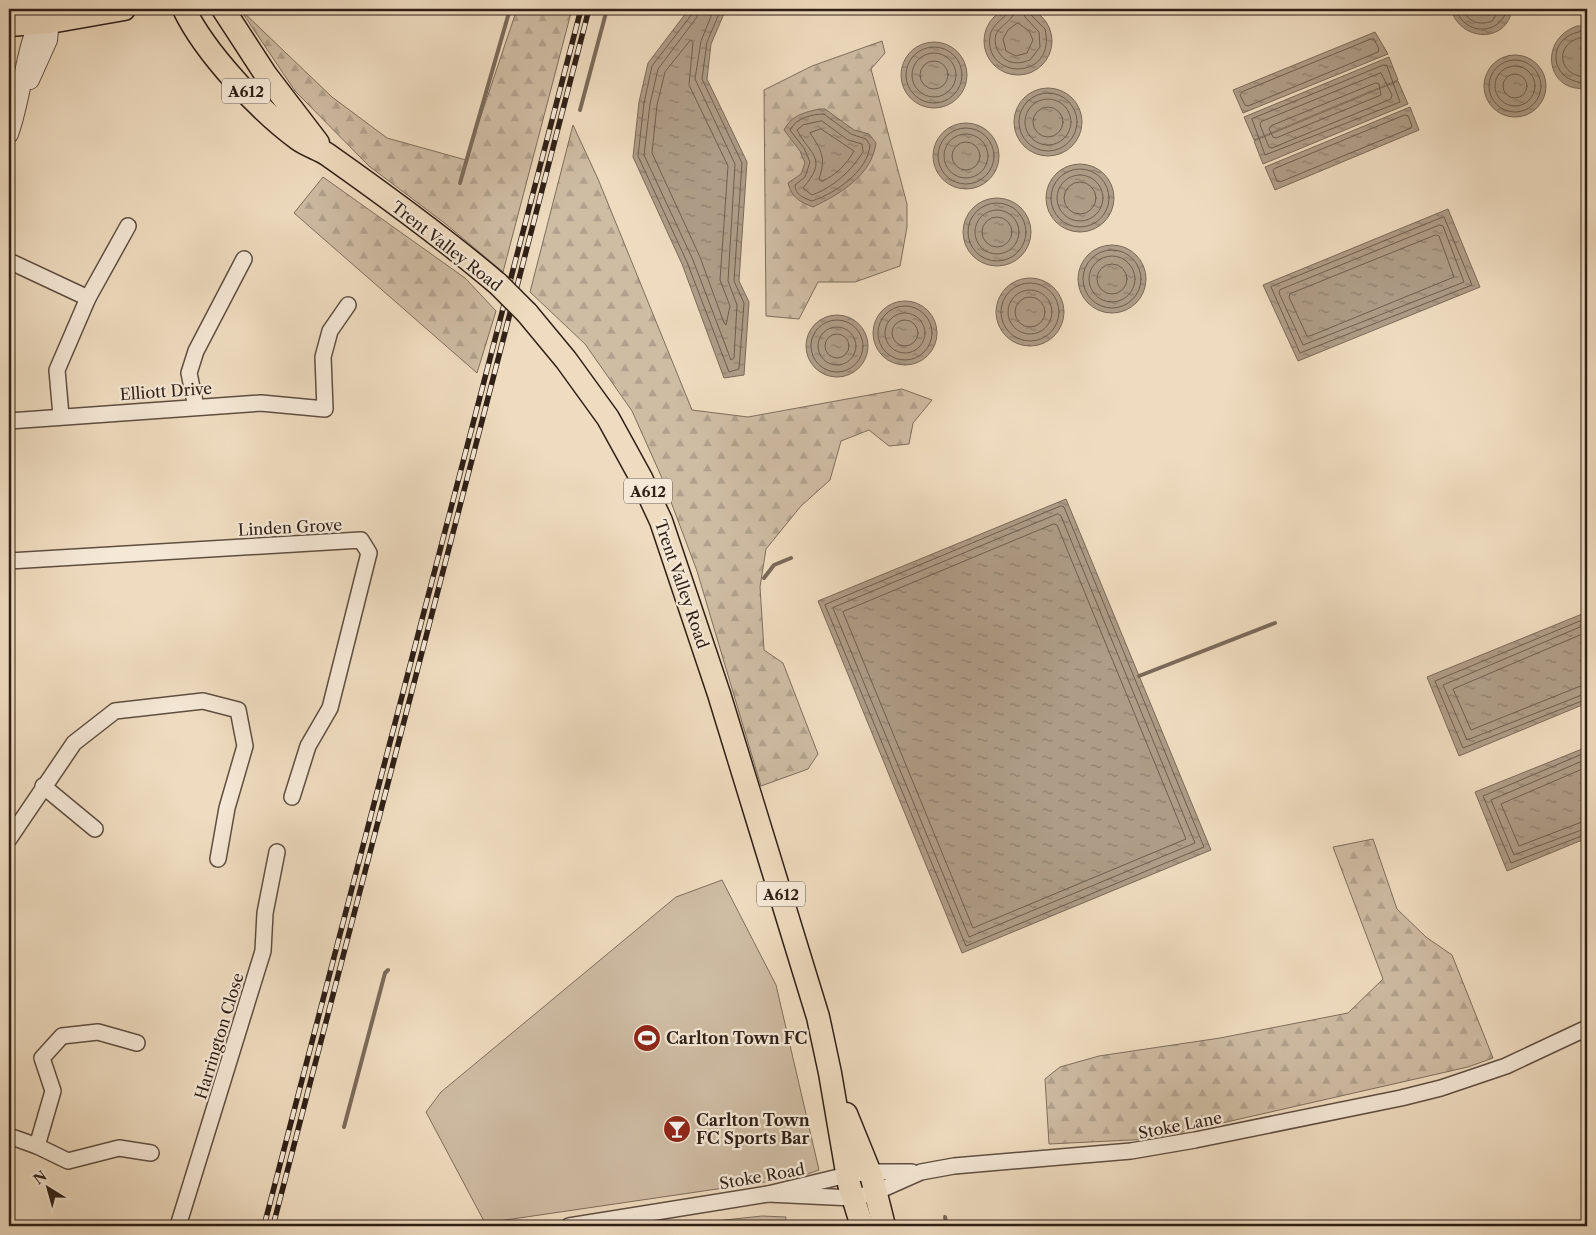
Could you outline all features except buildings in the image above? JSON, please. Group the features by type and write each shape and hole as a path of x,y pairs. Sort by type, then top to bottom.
{"main road":[{"path":"9,25 46,16 124,9"},
{"name":"Trent Valley Road","path":"184,9 215,55 247,93 299,140 326,154 466,257 498,284 527,313 566,360 608,418 642,478 661,521 720,694 818,1017 848,1175 862,1226"},
{"name":"Trent Valley Road","path":"223,9 266,75 326,154"},
{"name":"Trent Valley Road","path":"830,1073 873,1182 884,1226"}],"street":[{"path":"9,134 20,101 48,40 46,16"},
{"path":"61,416 57,370 88,298 128,226"},
{"path":"196,407 189,373 196,351 244,259"},
{"path":"9,261 88,298"},
{"name":"Elliott Drive","path":"9,421 261,402 325,409 323,357 330,331 348,305"},
{"name":"Linden Grove","path":"9,561 361,540 370,553 330,708 308,746 292,797"},
{"path":"9,837 74,743 115,711 204,701 238,710 245,746 227,808 218,858"},
{"path":"43,786 95,829"},
{"name":"Harrington Close","path":"178,1226 263,952 265,913 278,852"},
{"name":"Stoke Lane","path":"921,1172 961,1166 1136,1151 1401,1098 1492,1071 1587,1028"},
{"path":"37,1146 53,1091 42,1058 62,1036 98,1032 137,1043"},
{"path":"9,1136 37,1146 68,1161 119,1148 151,1153"},
{"name":"Stoke Road","path":"569,1226 768,1194 848,1175 873,1182 921,1172"},
{"path":"768,1194 853,1198 873,1182"}],"green space":[{"path":"240,9 332,97 387,138 466,160 517,9 572,9 503,272 447,225 369,166 295,91"},
{"path":"882,41 885,53 871,69 907,204 907,227 900,266 855,282 818,282 799,319 766,316 764,90 812,66"},
{"path":"573,125 598,179 692,410 748,417 902,389 932,400 913,423 909,444 889,446 869,430 841,441 830,480 801,506 766,549 760,587 764,650 783,663 818,754 808,769 761,786 697,571 662,478 632,411 585,344 530,292"},
{"path":"323,177 465,278 496,311 477,373 294,213"},
{"path":"1373,839 1397,909 1426,937 1452,955 1493,1058 1468,1067 1152,1139 1049,1144 1045,1079 1060,1067 1099,1056 1220,1038 1348,1013 1383,979 1333,847"},
{"name":"Carlton Town FC","path":"722,880 776,985 819,1170 799,1177 485,1223 426,1112 441,1092 676,897"},
{"path":"762,1216 786,1217 785,1226 669,1226"}],"water":[{"path":"1018,7 1031,10 1042,17 1049,28 1052,41 1049,54 1042,65 1031,72 1018,75 1005,72 994,65 987,54 984,41 987,28 994,17 1005,10"},
{"path":"689,9 726,9 711,44 707,79 747,162 739,281 749,302 744,375 724,378 682,264 633,157 639,102 648,63"},
{"path":"1451,9 1512,9 1508,20 1502,28 1493,33 1483,34 1473,33 1464,28 1456,20"},
{"path":"1577,26 1587,26 1587,88 1573,88 1563,83 1556,75 1552,64 1552,53 1556,42 1564,33"},
{"path":"1375,32 1388,54 1243,113 1233,90"},
{"path":"934,42 947,45 957,52 964,62 967,75 964,88 957,98 947,105 934,108 921,105 911,98 904,88 901,75 904,62 911,52 921,45"},
{"path":"1515,55 1527,57 1537,64 1544,74 1546,86 1544,98 1537,108 1527,115 1515,117 1503,115 1493,108 1486,98 1484,86 1486,74 1493,64 1503,57"},
{"path":"1389,57 1398,80 1254,140 1244,117"},
{"path":"1398,81 1408,104 1263,164 1254,141"},
{"path":"1048,88 1061,91 1072,98 1079,109 1082,122 1079,135 1072,146 1061,153 1048,156 1035,153 1024,146 1017,135 1014,122 1017,109 1024,98 1035,91"},
{"path":"1410,107 1419,130 1275,190 1265,167"},
{"path":"825,109 854,130 869,134 876,143 868,165 861,174 834,196 813,207 797,199 788,183 801,174 805,163 800,151 784,130 794,118 803,113"},
{"path":"966,123 979,126 989,133 996,143 999,156 996,169 989,179 979,186 966,189 953,186 943,179 936,169 933,156 936,143 943,133 953,126"},
{"path":"1073,164 1087,164 1099,169 1109,179 1114,191 1114,205 1109,217 1099,227 1087,232 1073,232 1061,227 1051,217 1046,205 1046,191 1051,179 1061,169"},
{"path":"997,198 1010,201 1021,208 1028,219 1031,232 1028,245 1021,256 1010,263 997,266 984,263 973,256 966,245 963,232 966,219 973,208 984,201"},
{"path":"1448,209 1480,287 1298,361 1263,285"},
{"path":"1112,245 1125,248 1136,255 1143,266 1146,279 1143,292 1136,303 1125,310 1112,313 1099,310 1088,303 1081,292 1078,279 1081,266 1088,255 1099,248"},
{"path":"1030,278 1043,281 1054,288 1061,299 1064,312 1061,325 1054,336 1043,343 1030,346 1017,343 1006,336 999,325 996,312 999,299 1006,288 1017,281"},
{"path":"905,301 923,307 931,315 937,333 931,351 923,359 905,365 887,359 879,351 873,333 879,315 887,307"},
{"path":"837,315 854,320 859,324 863,329 868,346 863,363 859,368 854,372 837,377 820,372 815,368 811,363 806,346 811,329 815,324 820,320"},
{"path":"1066,499 1211,850 962,953 818,601"},
{"path":"1587,612 1587,703 1459,756 1427,677"},
{"path":"1587,747 1587,838 1507,871 1475,792"}],"waterway":[{"path":"460,183 510,9"},
{"path":"580,110 607,9"},
{"path":"764,578 774,565 791,558"},
{"path":"1139,676 1275,623"},
{"path":"344,1127 385,973 388,970"},
{"path":"945,1217 947,1226"}],"railway":[{"path":"264,1226 581,9"},
{"path":"273,1226 589,9"}],"place":[{"name":"Carlton Town FC","path":"647,1038"},
{"name":"Carlton Town FC Sports Bar","path":"677,1129"}]}
